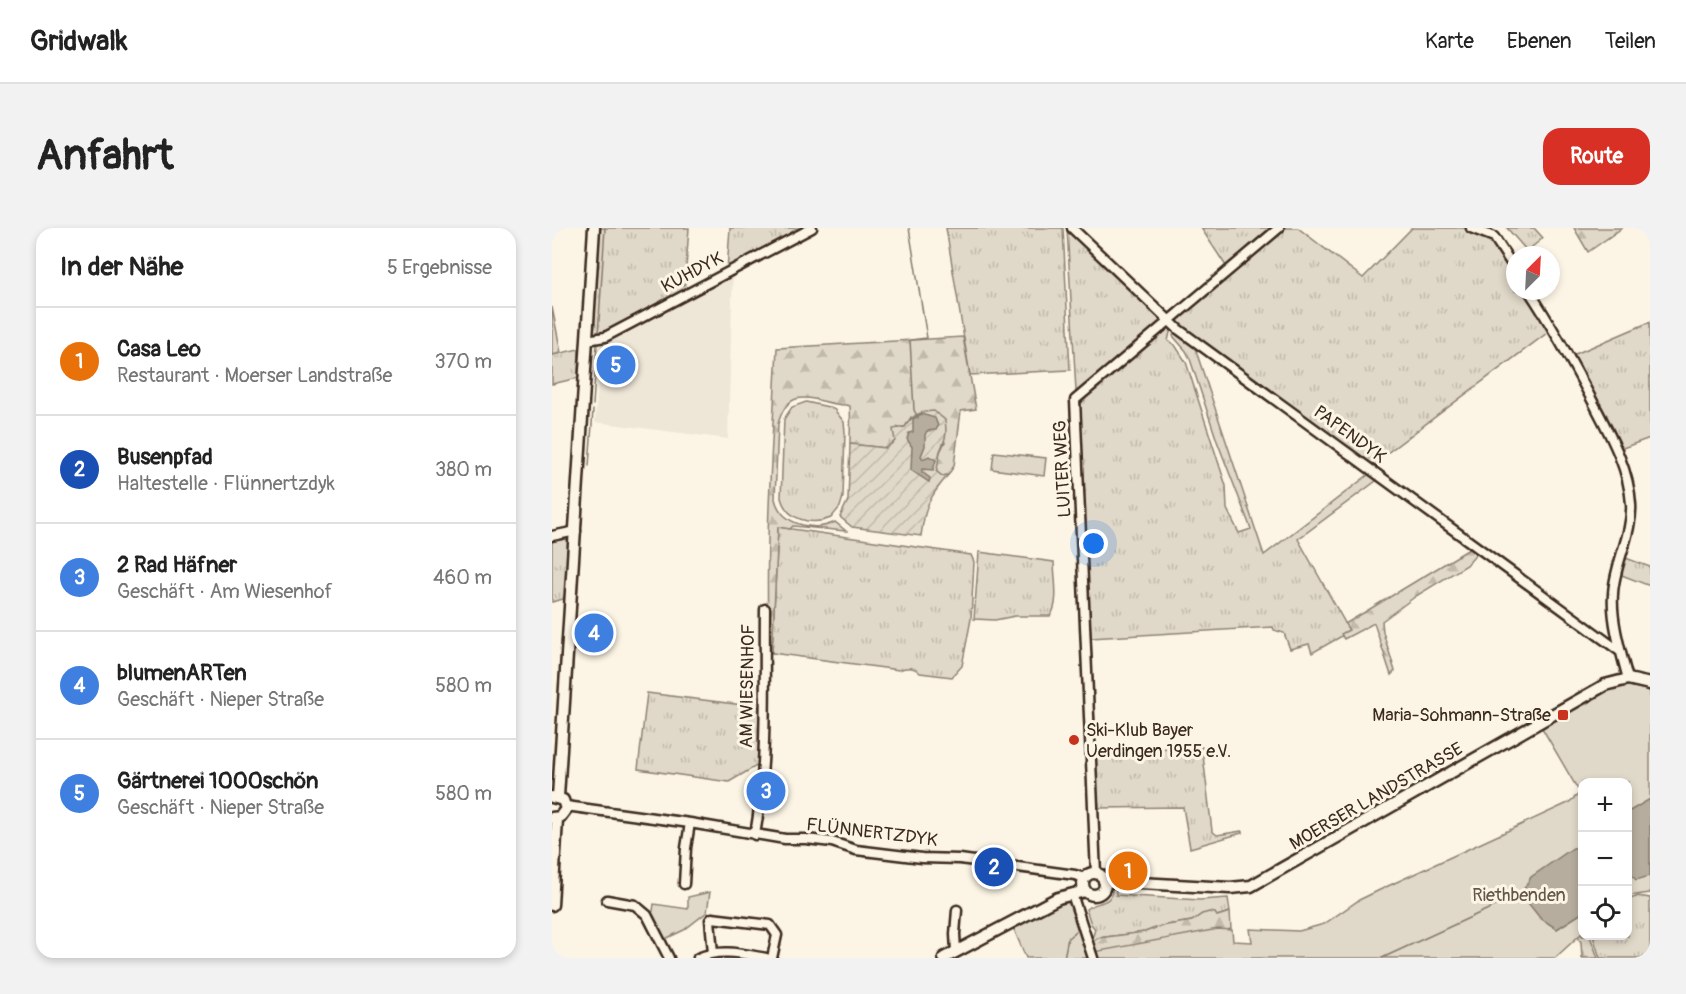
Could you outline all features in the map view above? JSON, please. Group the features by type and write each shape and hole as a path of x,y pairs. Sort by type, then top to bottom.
{"main road":[{"path":"552,905 555,818 565,812 558,800 594,228"},
{"path":"1628,679 1650,684"},
{"name":"MOERSER LANDSTRASSE","path":"1100,878 1237,888 1251,886 1605,685 1628,679"},
{"path":"1090,874 1100,878 1103,890 1092,895 1085,891 1083,885 1085,878 1090,874"},
{"path":"944,958 1048,903 1085,891"}],"street":[{"name":"KUHDYK","path":"587,340 605,337 812,228"},
{"name":"PAPENDYK","path":"1072,228 1170,322 1621,652"},
{"name":"LUITER WEG","path":"1100,878 1075,400 1279,228"},
{"path":"1471,228 1494,237 1506,255"},
{"path":"1535,300 1551,324 1588,392 1611,437 1626,478 1631,505 1612,594 1621,652 1628,679"},
{"path":"552,536 576,531"},
{"name":"AM WIESENHOF","path":"755,835 760,804 765,609"},
{"name":"FLÜNNERTZDYK","path":"558,800 755,835 836,843 856,850 960,858 1085,878"},
{"path":"684,884 690,823"},
{"path":"1072,894 1093,958"},
{"path":"607,900 635,905 647,915 669,958"},
{"path":"956,951 957,910"},
{"path":"713,952 710,920 712,918 770,925 777,935 772,958"},
{"path":"698,958 713,952 733,952 766,958"}],"shaded area":[{"path":"733,269 728,439 595,422 601,339"},
{"path":"921,414 935,418 938,426 936,430 927,431 921,456 923,459 929,456 936,460 933,470 922,469 922,472 930,478 929,482 911,470 912,447 907,439 909,433 913,432 913,419"},
{"path":"1650,799 1650,876 1636,880 1632,876 1632,810"},
{"path":"1578,847 1578,916 1557,929 1540,918 1521,894 1531,877 1573,848"}],"green space":[{"path":"597,228 689,228 684,294 599,336 592,337"},
{"path":"730,228 806,228 727,271"},
{"path":"946,228 1063,228 1070,370 970,375"},
{"path":"1067,228 1165,322 1077,393 1076,391"},
{"path":"1201,228 1270,228 1226,266"},
{"path":"1284,228 1298,228 1363,278 1412,228 1466,228 1493,238 1506,259 1506,300 1532,300 1551,330 1371,465 1175,322"},
{"path":"1507,228 1534,228 1543,238 1533,246 1523,246"},
{"path":"1574,228 1622,228 1588,252"},
{"path":"552,307 561,353 552,355"},
{"path":"1650,322 1650,438 1620,449 1573,355"},
{"path":"1169,325 1171,328 1168,341 1175,345 1186,362 1226,486 1227,509 1239,533 1251,529 1217,441 1190,359 1173,336 1175,328 1193,342 1264,555 1372,472 1380,478 1298,539 1349,630 1312,653 1309,644 1290,649 1284,633 1274,630 1273,627 1091,638 1079,408 1087,394"},
{"path":"963,337 976,409 961,411 954,466 948,475 942,476 936,471 940,452 945,442 911,417 905,427 898,427 895,441 886,448 850,444 850,406 798,398 790,402 783,410 778,424 775,499 778,508 784,515 799,524 817,527 835,522 846,531 793,526 790,529 778,527 772,653 769,651 768,537 777,348"},
{"path":"579,349 578,378 552,384 552,355"},
{"path":"806,402 833,408 844,422 845,432 843,497 840,507 831,518 816,521 794,516 784,506 781,498 784,419 792,407"},
{"path":"934,411 945,420 946,429 936,471 942,476 948,475 928,503 921,536 852,527 840,517 848,500 850,444 886,448 895,441 893,429 905,427 917,414"},
{"path":"994,452 1046,458 1044,476 992,469"},
{"path":"778,527 971,555 974,562 971,619 962,666 952,677 920,673 910,668 899,670 772,653"},
{"path":"564,536 570,543 567,598 552,602 552,539"},
{"path":"1474,546 1480,550 1467,565 1416,596 1382,621 1383,632 1395,671 1391,675 1374,623 1344,639 1341,634 1349,630 1345,624"},
{"path":"979,552 1054,562 1056,598 1050,616 1015,616 995,620 974,619"},
{"path":"1623,557 1650,567 1650,586 1619,574"},
{"path":"1089,639 1091,642 1096,751 1202,747 1212,831 1217,835 1242,831 1242,833 1190,848 1183,807 1098,808"},
{"name":"Riethbenden","path":"1626,685 1650,691 1650,893 1632,895 1632,778 1578,778 1578,790 1542,728 1611,688"},
{"path":"647,693 759,707 758,765 729,782 638,769"},
{"name":"Riethbenden","path":"1578,795 1578,937 1555,958 1026,958 1013,927 1072,898 1089,953 1218,929 1232,930 1233,941 1252,942 1250,929 1299,931 1324,924 1359,900 1568,803"},
{"path":"1112,888 1116,888 1116,895 1200,900 1228,898 1230,912 1217,916 1202,914 1192,921 1161,926 1145,932 1098,938 1091,942 1089,936 1093,936 1095,929 1086,909 1107,900 1112,893"},
{"path":"710,892 707,912 684,930 663,940 649,914 653,911 654,904 688,909 688,897"},
{"path":"1638,896 1650,898 1650,958 1600,958 1594,940 1632,940 1632,898"},
{"path":"1209,912 1217,916 1230,912 1231,929 1094,954 1091,942 1098,938 1145,932 1161,926 1192,921"},
{"path":"1578,916 1578,937 1557,929"},
{"path":"1580,940 1591,940 1598,958 1582,958"}],"waterway":[{"path":"598,335 605,228"},
{"path":"909,228 927,338 910,340 914,410 918,418"},
{"path":"593,405 597,344"},
{"path":"589,466 593,410"},
{"path":"1382,958 1521,894"},
{"path":"1064,958 1068,938 1076,931"}],"place":[{"name":"Gärtnerei 1000schön","path":"616,365"},
{"name":"blumenARTen","path":"594,633"},
{"name":"Maria-Sohmann-Straße","path":"1563,715"},
{"name":"Ski-Klub Bayer Uerdingen 1955 e.V.","path":"1074,740"},
{"name":"2 Rad Häfner","path":"766,791"},
{"name":"Busenpfad","path":"994,867"},
{"name":"Casa Leo","path":"1128,871"}]}
